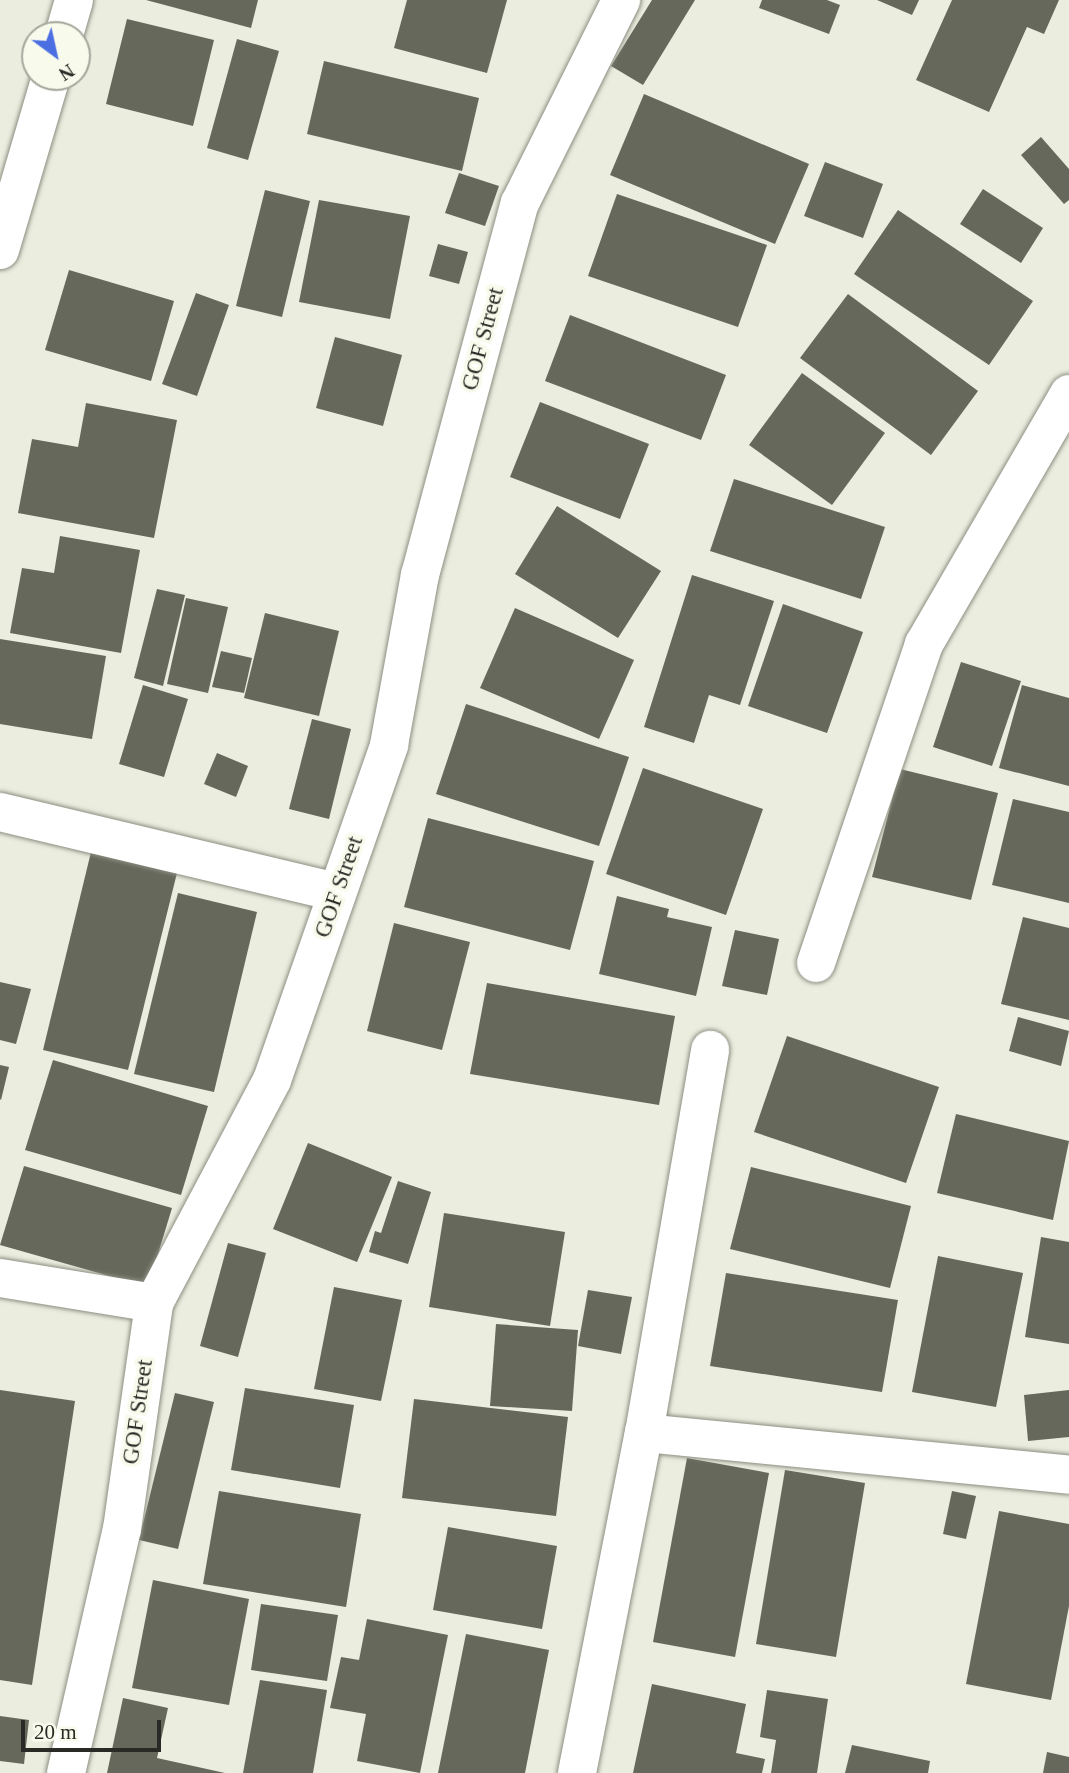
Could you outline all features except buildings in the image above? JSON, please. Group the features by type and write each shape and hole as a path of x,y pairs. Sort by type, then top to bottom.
{"street":[{"path":"68,21 74,0"},
{"name":"GOF Street","path":"66,1773 122,1529 154,1303 272,1080 389,745 420,575 520,203 621,0"},
{"path":"0,250 47,91"},
{"path":"816,963 924,644 1069,394"},
{"path":"0,812 337,892"},
{"path":"577,1773 644,1433 709,1050"},
{"path":"0,1278 154,1303"},
{"path":"644,1433 1069,1475"}]}
